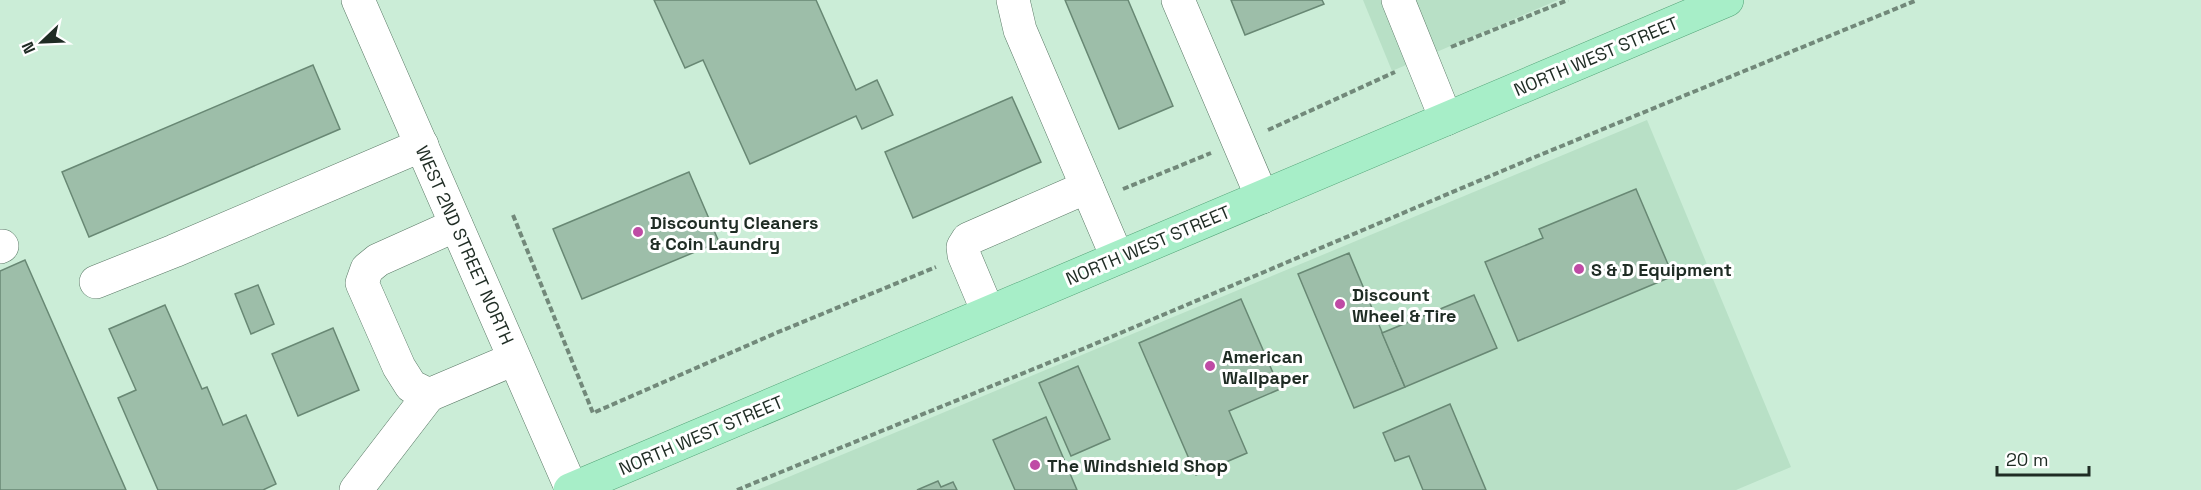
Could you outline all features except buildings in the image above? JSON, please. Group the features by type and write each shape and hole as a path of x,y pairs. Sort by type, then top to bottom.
{"main road":[{"name":"NORTH WEST STREET","path":"571,490 1727,0"}],"street":[{"name":"WEST 2ND STREET NORTH","path":"358,0 571,490"},
{"path":"1013,0 1020,30 1117,257"},
{"path":"1178,0 1262,197"},
{"path":"1407,3 1446,119"},
{"path":"96,282 422,145"},
{"path":"988,312 964,255 963,246 968,239 1087,187"},
{"path":"429,395 411,386 399,367 362,283 367,269 378,260 456,225"},
{"path":"356,490 429,395 514,359"}],"path":[{"path":"737,490 1094,345 1535,157 1917,0"},
{"path":"513,214 593,413"}],"shaded area":[{"path":"1363,0 1558,0 1392,71"},
{"path":"1647,120 1791,467 1736,490 757,490"}],"place":[{"name":"Discounty Cleaners & Coin Laundry","path":"638,232"},
{"name":"S & D Equipment","path":"1579,269"},
{"name":"Discount Wheel & Tire","path":"1340,304"},
{"name":"American Wallpaper","path":"1210,366"},
{"name":"The Windshield Shop","path":"1035,465"}]}
